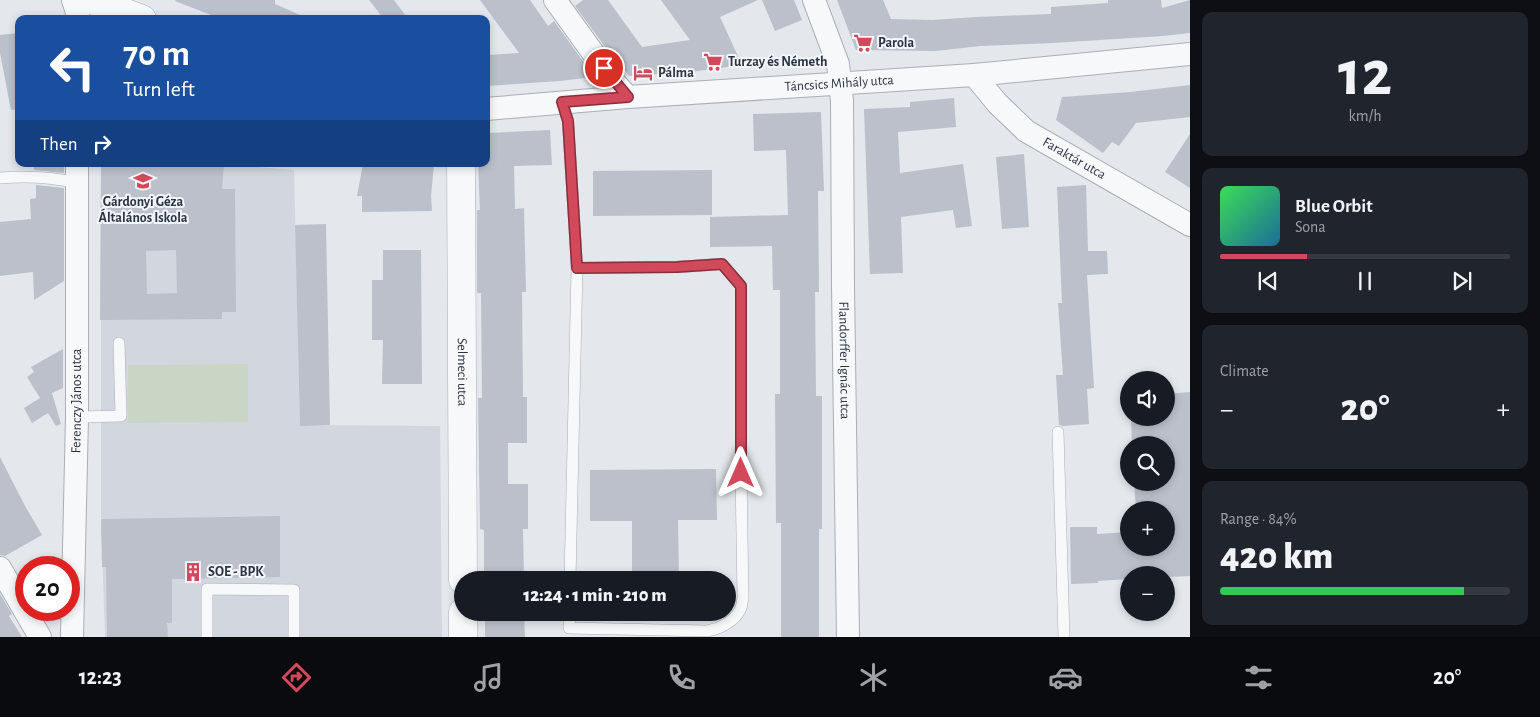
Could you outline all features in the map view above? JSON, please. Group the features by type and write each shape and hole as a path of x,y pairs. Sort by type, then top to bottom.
{"street":[{"path":"73,0 78,15"},
{"path":"91,0 133,15"},
{"path":"112,0 136,15"},
{"path":"555,0 614,82 628,97"},
{"name":"Flandorffer Ignác utca","path":"814,0 838,64 841,83 848,637"},
{"name":"Táncsics Mihály utca","path":"490,108 974,75 1190,54"},
{"name":"Faraktár utca","path":"974,75 1026,132 1190,225"},
{"name":"Selmeci utca","path":"461,167 463,571"},
{"name":"Ferenczy János utca","path":"72,637 77,416 77,173"},
{"path":"0,568 40,637"},
{"path":"463,621 464,637"}],"lane":[{"path":"562,102 568,121 577,268 570,571"},
{"path":"0,178 18,177 62,180 77,173"},
{"path":"577,268 677,267 722,264 741,286 743,598 740,611 736,615"},
{"path":"77,416 121,416 119,343"},
{"path":"1058,432 1064,637"},
{"path":"207,637 207,589 294,590 294,637"},
{"path":"569,621 569,628 707,631 719,629 730,621"}],"shaded area":[{"path":"101,167 185,167 184,193 188,172 187,167 258,167 294,170 300,425 440,426 442,637 105,637 101,519"}],"green space":[{"path":"248,364 248,422 128,423 128,365"}],"building":[{"path":"275,0 275,4 300,15 211,15 175,1"},
{"path":"369,0 394,0 405,15 381,15"},
{"path":"480,0 530,0 548,26 554,21 590,71 585,78 490,86 490,55 519,53"},
{"path":"583,0 608,0 642,47 690,40 661,0 758,0 720,17 742,65 691,72 629,76 575,6"},
{"path":"762,0 794,0 802,20 775,31"},
{"path":"837,0 883,0 891,19 933,20 1051,14 1051,7 1108,3 1108,0 1161,0 1162,8 1190,0 1190,33 1053,43 980,46 936,51 856,50"},
{"path":"15,33 15,110 11,110 0,53 0,35"},
{"path":"1190,85 1190,117 1136,123 1119,146 1112,142 1103,153 1056,120 1062,97"},
{"path":"954,98 956,127 898,132 900,173 963,164 972,226 956,228 953,210 901,217 903,273 870,274 864,109 910,107 910,102"},
{"path":"821,112 824,191 818,191 819,292 815,292 816,396 822,396 822,529 819,529 819,637 781,637 781,523 776,523 775,394 780,394 780,290 773,290 772,246 710,247 710,217 788,215 786,150 754,151 753,114"},
{"path":"550,130 552,165 514,166 515,209 524,208 526,292 522,292 523,397 527,397 527,443 508,443 508,484 528,484 528,529 523,529 524,571 484,571 484,530 480,529 478,398 482,398 481,293 477,293 477,210 480,210 478,167 490,167 490,133"},
{"path":"1190,134 1190,188 1165,172"},
{"path":"1024,154 1029,227 1002,229 996,157"},
{"path":"34,167 64,167 64,173 34,170"},
{"path":"101,167 224,167 222,189 235,189 236,312 222,312 222,319 100,320","holes":["176,250 177,293 147,294 146,251"]},
{"path":"362,167 434,167 431,196 432,211 362,212 362,196 357,196"},
{"path":"712,170 712,215 593,216 593,171"},
{"path":"36,185 64,188 64,281 34,300 33,272 0,276 0,222 31,219 30,199 36,198"},
{"path":"1086,185 1088,251 1107,251 1108,274 1087,275 1094,388 1087,389 1089,424 1063,426 1059,425 1056,375 1063,375 1058,303 1062,303 1057,187"},
{"path":"326,224 330,425 300,426 295,225"},
{"path":"383,250 421,250 422,384 382,384 383,340 372,340 372,280 383,280"},
{"path":"63,349 63,388 52,393 61,424 56,426 48,413 32,423 24,408 40,398 27,377 34,372 31,367"},
{"path":"1190,392 1190,576 1175,577 1175,566 1120,566 1120,580 1071,584 1070,527 1097,527 1097,534 1120,533 1120,556 1175,556 1175,501 1135,501 1135,491 1175,491 1175,436 1132,436 1131,426 1175,426 1175,393"},
{"path":"0,457 42,535 5,556 0,555"},
{"path":"716,469 717,520 678,520 679,571 632,571 632,521 590,521 590,470"},
{"name":"SOE - BPK","path":"280,516 280,577 172,579 172,623 167,623 168,637 107,637 106,567 102,567 101,519"},
{"path":"0,594 12,614 9,616 22,637 0,637"},
{"path":"485,621 524,621 525,637 485,637"}],"place":[{"name":"Parola","path":"863,43"},
{"name":"Turzay és Németh","path":"713,62"},
{"name":"Pálma","path":"643,73"},
{"name":"Gárdonyi Géza Általános Iskola","path":"143,181"},
{"name":"SOE - BPK","path":"193,572"}],"route":[{"path":"604,68 628,97 562,102 568,121 577,268 677,267 722,264 741,286 741,473"}]}
